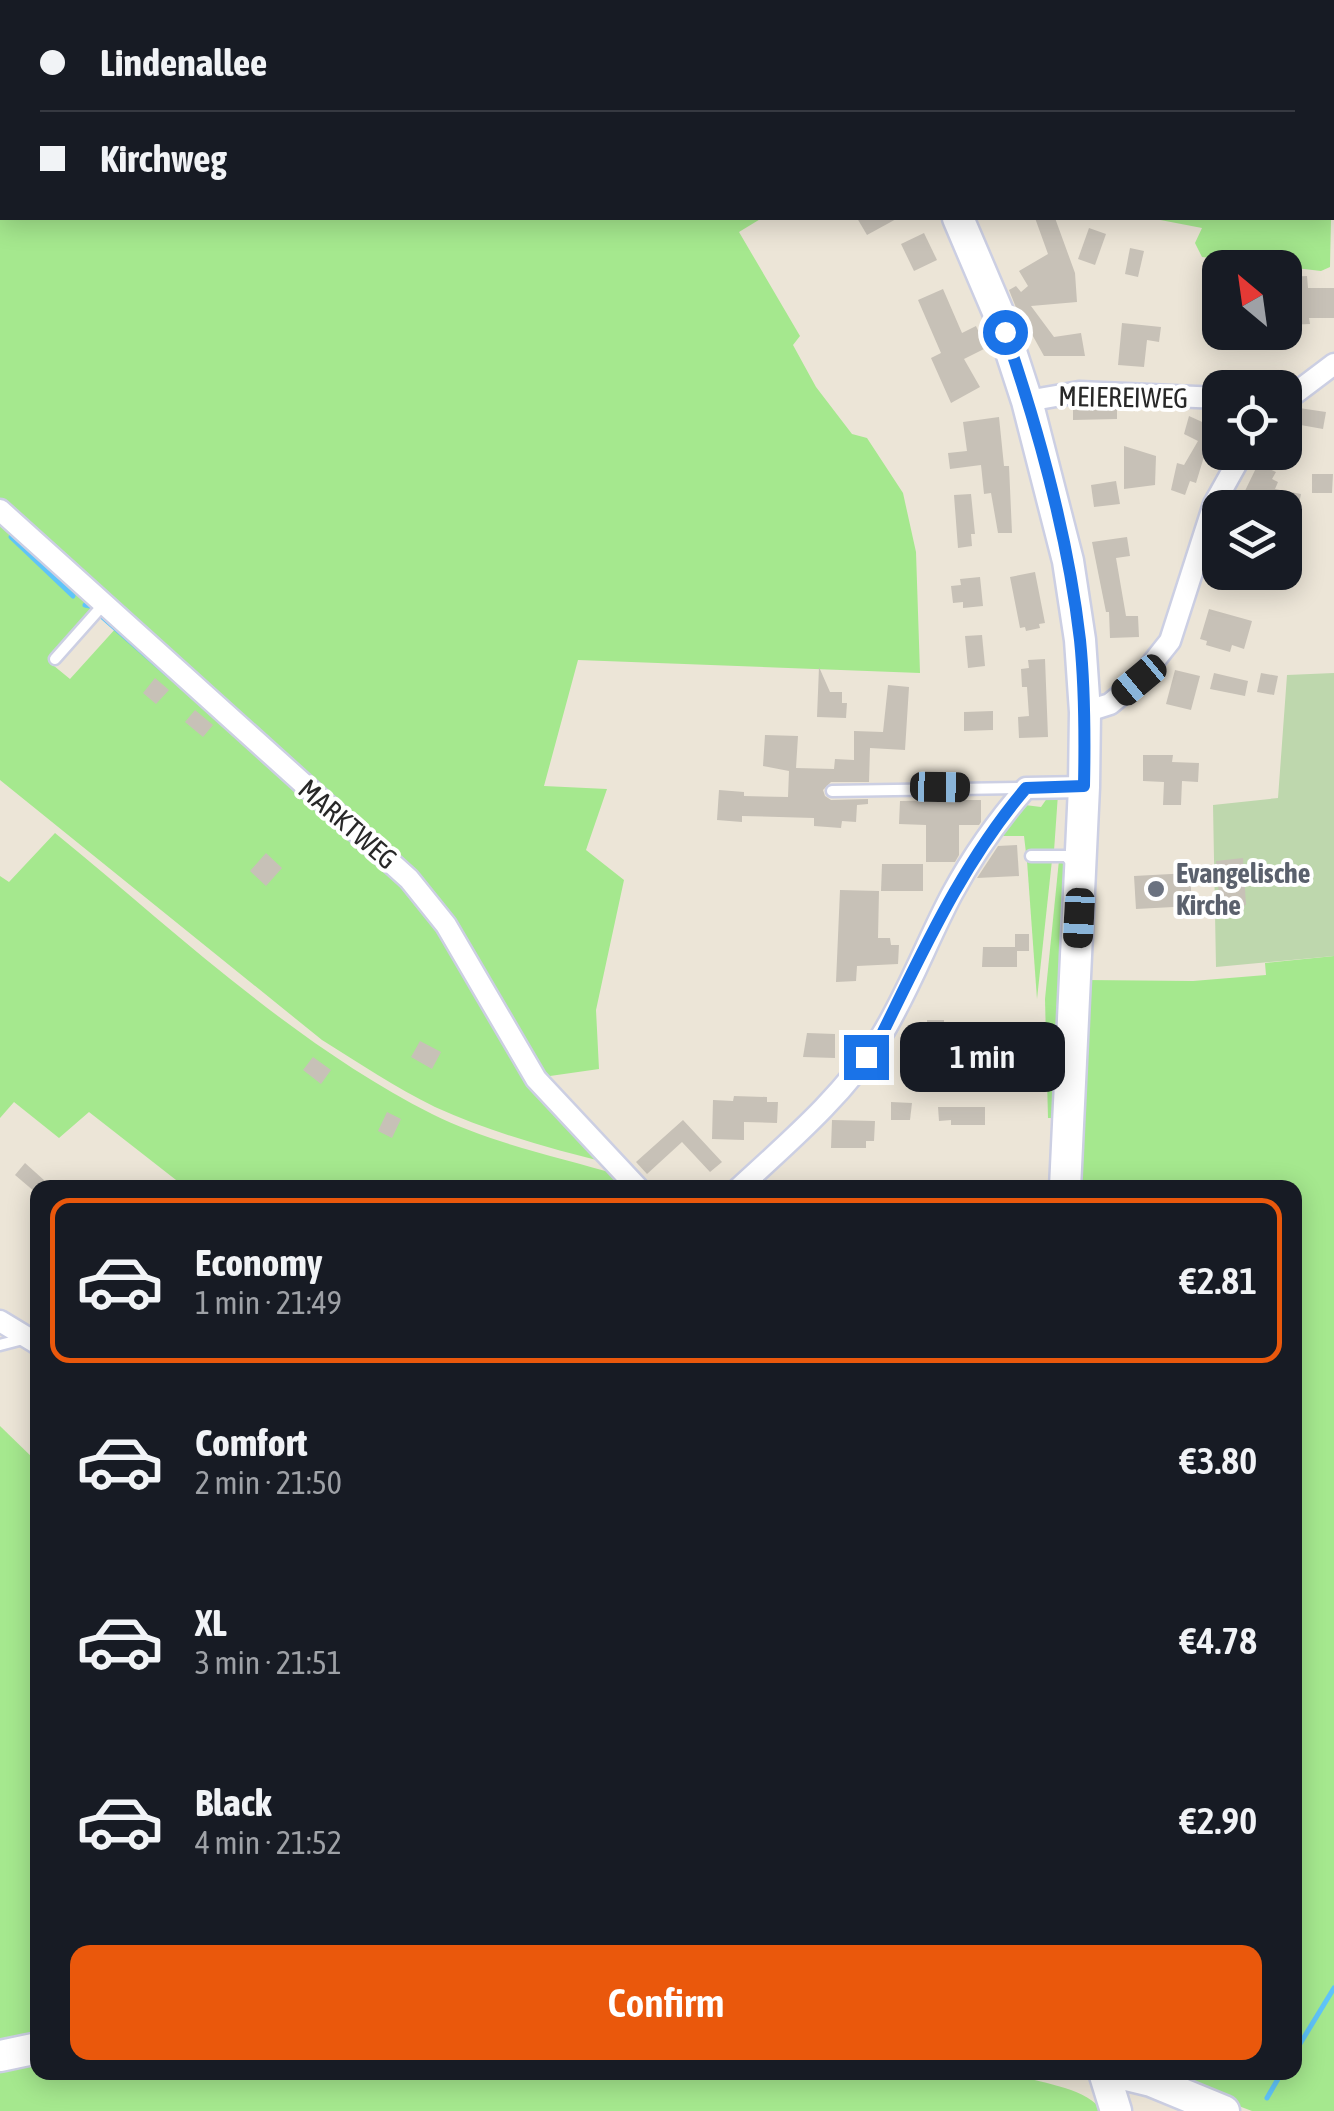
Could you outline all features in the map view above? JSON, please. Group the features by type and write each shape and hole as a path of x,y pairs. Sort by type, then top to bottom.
{"street":[{"path":"959,220 998,312 1028,401 1068,561 1080,640 1085,712 1082,864 1062,1123 1065,1180"},
{"path":"1302,383 1334,364"},
{"path":"1302,385 1334,377"},
{"name":"MEIEREIWEG","path":"1028,401 1080,392 1202,397"},
{"path":"1085,712 1110,704 1139,680 1170,641 1214,504 1233,470"},
{"name":"MARKTWEG","path":"0,510 400,869 446,925 536,1080 630,1180"},
{"path":"748,1180 813,1120 881,1036 952,893 984,839 1026,788 1084,786"},
{"path":"0,1321 30,1337"},
{"path":"0,2056 30,2050"},
{"path":"1106,2080 1116,2111"},
{"path":"1147,2080 1220,2110"}],"lane":[{"path":"55,660 103,604"},
{"path":"832,791 1026,788"},
{"path":"1031,856 1066,856 1072,864 1082,864"},
{"path":"0,1345 30,1340"}],"green space":[{"path":"0,220 759,220 739,232 800,336 793,345 816,387 852,434 867,438 903,493 916,552 920,673 578,660 544,786 607,789 586,850 624,880 596,1010 599,1069 543,1077 453,926 0,505"},
{"path":"1160,220 1331,220 1330,267 1321,271 1302,269 1302,250 1202,250 1202,257 1195,243 1202,228"},
{"path":"0,518 95,603 48,661 70,679 117,627 422,899 477,988 612,1164 522,1140 457,1116 420,1100 322,1040 0,780"},
{"path":"1334,673 1334,956 1216,967 1213,805 1278,798 1287,675"},
{"path":"1050,794 1058,794 1054,851 1026,853 1024,836 990,836 1017,804 1041,807"},
{"path":"55,833 236,984 381,1086 477,1133 620,1175 624,1180 176,1180 89,1112 59,1138 14,1102 0,1118 0,876 9,882"},
{"path":"1065,859 1073,869 1057,1118 1048,1118 1045,999 1059,860"},
{"path":"1052,860 1037,999 1027,861"},
{"path":"1334,956 1334,2111 1252,2111 1170,2080 1302,2080 1302,1180 1075,1180 1085,980 1193,981 1266,975 1265,963"},
{"path":"0,1426 30,1455 30,2039 0,2045"},
{"path":"30,2060 30,2080 1033,2080 1071,2090 1102,2111 0,2111 0,2066"}],"building":[{"path":"858,220 894,220 867,235"},
{"path":"1036,220 1056,220 1075,273 1077,302 1031,306 1054,337 1081,333 1085,356 1044,356 1009,290 1016,286 1021,292 1028,286 1019,271 1048,254"},
{"path":"1089,228 1106,234 1095,265 1078,259"},
{"path":"924,233 937,260 914,271 901,244"},
{"path":"1130,248 1144,251 1138,277 1125,274"},
{"path":"1302,276 1307,276 1308,288 1334,288 1334,318 1309,318 1310,324 1302,324"},
{"path":"943,289 962,333 976,326 986,348 964,359 980,387 951,403 931,358 941,353 918,300"},
{"path":"1122,323 1161,327 1159,342 1147,340 1144,367 1118,365"},
{"path":"1073,407 1117,407 1117,419 1073,420"},
{"path":"1302,408 1326,412 1323,429 1302,425"},
{"path":"1189,416 1202,422 1202,463 1196,483 1190,481 1185,495 1171,490 1177,463 1184,465 1198,441 1184,434"},
{"path":"999,417 1004,466 1009,466 1012,533 998,533 991,493 984,494 981,465 950,469 948,453 967,451 963,422"},
{"path":"1124,446 1156,456 1155,485 1124,489"},
{"path":"1255,470 1276,472 1272,479 1278,482 1275,489 1280,490 1245,490"},
{"path":"1312,474 1333,474 1332,493 1312,493"},
{"path":"1116,481 1120,504 1094,507 1091,485"},
{"path":"971,494 975,534 971,534 972,546 958,548 954,495"},
{"path":"1127,537 1130,556 1116,558 1126,616 1138,616 1139,637 1110,638 1109,612 1092,542"},
{"path":"1035,572 1045,623 1026,631 1025,627 1020,628 1010,577"},
{"path":"980,577 983,606 963,608 963,602 953,603 951,586 961,585 960,579"},
{"path":"1209,609 1252,621 1244,649 1232,645 1230,652 1206,645 1207,641 1200,639"},
{"path":"982,635 985,666 968,668 965,636"},
{"path":"1045,659 1048,737 1019,738 1018,717 1029,716 1021,669 1029,668 1028,660"},
{"path":"819,667 830,692 842,692 842,703 847,703 846,718 817,717"},
{"path":"1175,670 1200,676 1191,710 1166,704"},
{"path":"1214,673 1248,681 1245,696 1210,689"},
{"path":"1261,673 1278,676 1274,695 1257,692"},
{"path":"155,678 169,690 156,704 143,693"},
{"path":"888,685 909,687 905,750 870,748 869,782 831,782 823,790 831,800 868,799 868,804 857,805 856,822 842,821 841,828 814,826 814,818 742,816 742,822 717,820 719,790 744,792 744,796 788,797 789,771 763,766 765,735 798,736 796,768 834,769 835,759 854,760 854,731 883,732"},
{"path":"195,710 213,725 203,737 185,722"},
{"path":"993,711 993,730 964,731 964,712"},
{"path":"1143,755 1173,755 1172,762 1199,763 1198,782 1182,781 1181,805 1163,805 1164,782 1143,781"},
{"path":"981,800 979,825 959,825 959,855 955,862 926,862 926,825 899,824 900,801"},
{"path":"1017,845 1019,876 977,878 998,846"},
{"path":"266,853 282,868 266,886 250,871"},
{"path":"1243,858 1246,905 1220,907 1216,861"},
{"path":"882,864 923,864 923,891 881,891"},
{"name":"Evangelische Kirche","path":"1190,873 1192,906 1136,909 1134,876"},
{"path":"840,890 879,891 878,938 890,938 891,945 899,945 898,964 857,966 856,981 836,982"},
{"path":"1015,934 1029,934 1029,951 1017,951 1017,967 982,967 983,947 1015,947"},
{"path":"927,1020 944,1020 944,1055 936,1056 936,1063 903,1063 903,1041 927,1041"},
{"path":"807,1033 835,1034 835,1058 803,1057"},
{"path":"420,1041 441,1052 432,1069 411,1057"},
{"path":"313,1057 331,1070 321,1084 303,1070"},
{"path":"734,1096 767,1097 767,1102 778,1102 777,1123 744,1122 744,1140 712,1139 713,1100 733,1101"},
{"path":"891,1102 912,1103 910,1120 891,1120"},
{"path":"938,1107 985,1107 985,1125 939,1121"},
{"path":"387,1112 401,1119 392,1138 378,1131"},
{"path":"683,1120 722,1162 710,1172 682,1142 647,1174 636,1162"},
{"path":"832,1120 875,1121 874,1141 866,1141 866,1148 831,1148"},
{"path":"25,1163 44,1180 30,1180 30,1188 15,1175"}],"waterway":[{"path":"11,537 73,596"},
{"path":"85,605 90,606"},
{"path":"100,615 168,675"},
{"path":"1302,2041 1334,1988"},
{"path":"1267,2098 1277,2080"}],"place":[{"name":"Evangelische Kirche","path":"1156,889"}],"route":[{"path":"866,1057 881,1036 952,893 999,820 1026,788 1084,786 1083,676 1068,561 1028,401 1005,332"}]}
